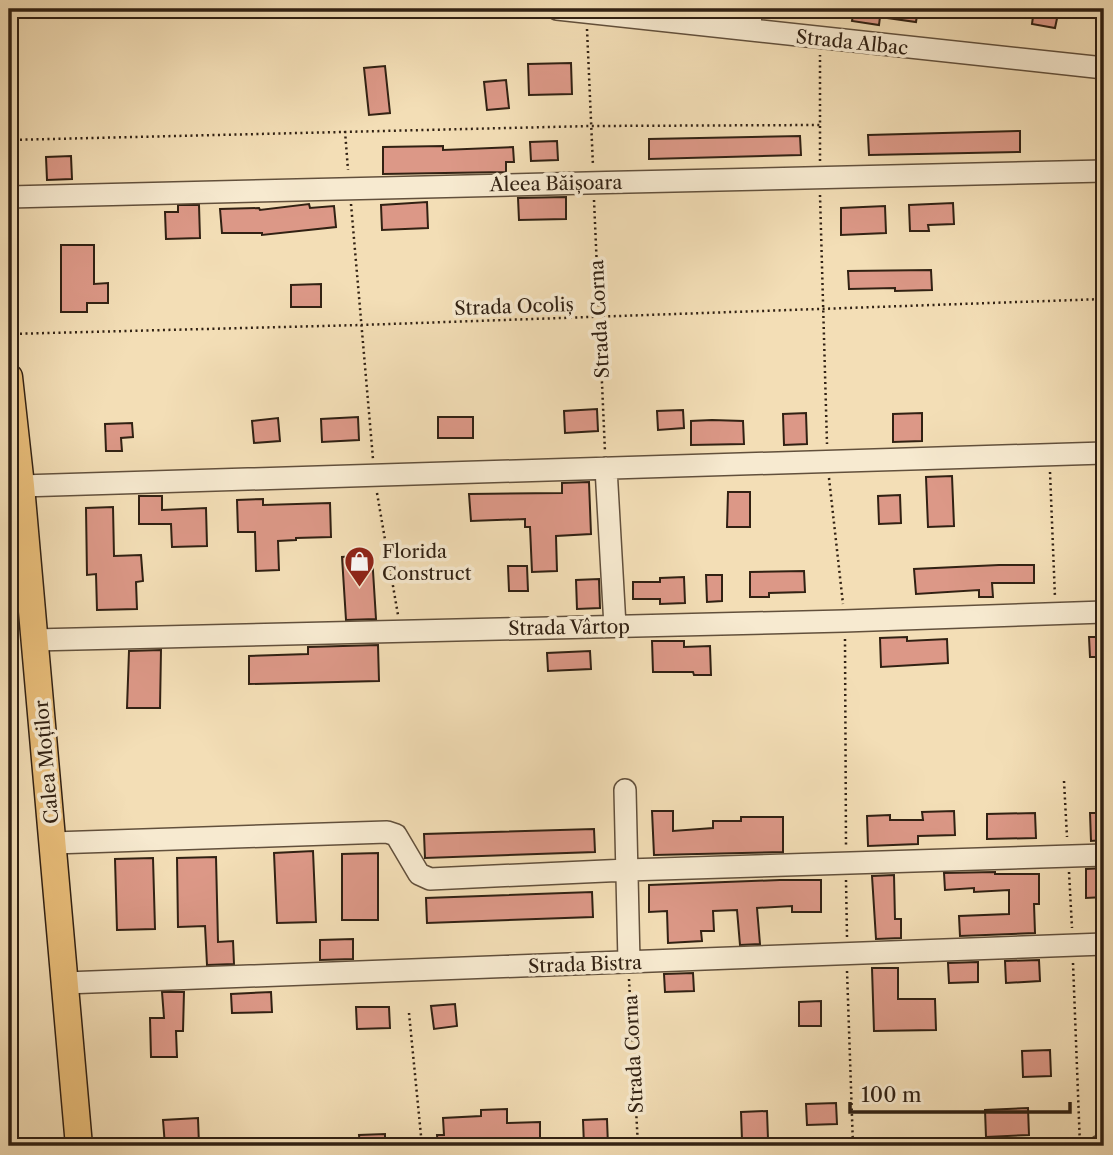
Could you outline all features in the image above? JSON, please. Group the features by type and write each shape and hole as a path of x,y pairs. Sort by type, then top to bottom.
{"main road":[{"name":"Calea Moților","path":"9,377 21,486 20,595 34,640 79,1146"}],"street":[{"name":"Strada Albac","path":"557,9 1104,68"},
{"path":"750,30 751,9"},
{"name":"Aleea Băișoara","path":"9,197 1104,171"},
{"path":"21,486 1104,453"},
{"path":"606,468 615,626"},
{"name":"Strada Vârtop","path":"34,640 845,621 1104,612"},
{"path":"625,790 628,962"},
{"path":"53,843 387,832 396,835 419,874 430,879 846,862 1104,855"},
{"name":"Strada Bistra","path":"65,983 1104,944"}],"path":[{"name":"Strada Corna","path":"586,12 606,468"},
{"path":"820,38 820,179 827,461 845,621 847,954 853,1146"},
{"path":"9,140 591,126 820,125"},
{"path":"345,131 374,475 401,630"},
{"name":"Strada Ocoliș","path":"9,334 362,325 1104,299"},
{"path":"1049,454 1055,614"},
{"name":"Strada Corna","path":"628,962 638,1146"},
{"path":"409,1013 422,1146"}],"building":[{"path":"854,9 918,9 916,22 880,17 879,25 852,21"},
{"path":"1034,9 1059,9 1055,28 1032,24"},
{"path":"571,63 572,94 529,95 528,64"},
{"path":"385,66 390,113 369,115 364,68"},
{"path":"506,80 509,108 487,110 484,82"},
{"path":"1020,131 1020,152 869,155 868,135"},
{"path":"800,136 801,155 649,159 649,139"},
{"path":"557,141 558,160 531,161 530,142"},
{"path":"443,146 443,150 513,147 514,162 506,162 506,172 383,174 383,147"},
{"path":"71,156 72,179 47,180 46,157"},
{"path":"566,197 566,219 519,220 518,198"},
{"path":"427,202 428,228 382,230 381,205"},
{"path":"953,203 954,224 928,225 929,231 910,231 909,205"},
{"path":"309,204 310,208 334,206 336,227 262,235 222,233 220,209 260,210"},
{"path":"178,205 199,205 200,238 166,239 165,212 178,212"},
{"path":"885,206 886,233 841,235 841,208"},
{"path":"61,245 94,245 94,284 108,283 108,303 87,303 87,312 61,312"},
{"path":"931,270 932,290 849,289 848,271"},
{"path":"321,284 321,307 291,307 291,285"},
{"path":"597,409 598,431 565,433 564,411"},
{"path":"683,410 684,428 658,430 657,411"},
{"path":"806,413 807,444 784,445 783,414"},
{"path":"922,413 922,441 893,442 893,414"},
{"path":"358,417 359,440 322,442 321,419"},
{"path":"438,417 473,417 473,438 438,438"},
{"path":"278,418 280,441 254,443 252,421"},
{"path":"691,421 743,421 744,444 691,445"},
{"path":"132,423 133,437 121,438 122,451 106,451 105,424"},
{"path":"952,476 954,526 928,527 926,477"},
{"path":"589,482 591,534 556,536 557,571 532,572 530,527 525,527 525,519 471,521 469,494 562,493 562,483"},
{"path":"728,492 750,492 750,527 727,527"},
{"path":"900,495 901,523 879,524 878,496"},
{"path":"139,496 162,496 162,510 206,508 207,546 172,547 171,524 139,524"},
{"path":"263,499 263,505 330,503 331,537 278,541 279,570 256,571 255,532 238,532 237,500"},
{"path":"113,507 114,556 141,555 143,581 136,582 137,609 97,610 96,574 87,575 86,508"},
{"name":"Florida Construct","path":"372,555 376,619 346,620 342,557"},
{"path":"1034,565 1034,583 992,583 993,597 979,597 979,590 916,594 914,569"},
{"path":"508,566 527,566 528,591 509,591"},
{"path":"804,571 805,592 769,593 769,597 750,597 750,572"},
{"path":"706,575 722,575 722,601 707,602"},
{"path":"684,577 685,603 660,604 660,599 633,599 633,582 660,582 660,578"},
{"path":"599,579 600,608 577,609 576,580"},
{"path":"907,637 907,641 947,639 948,663 881,667 880,638"},
{"path":"1089,637 1104,637 1104,657 1090,657"},
{"path":"652,641 684,641 684,647 710,646 711,675 653,672"},
{"path":"378,645 379,681 249,684 249,656 308,654 308,647"},
{"path":"161,650 160,708 127,708 129,651"},
{"path":"590,651 591,669 548,671 547,653"},
{"path":"652,811 673,811 673,831 713,828 713,821 741,821 741,817 783,817 783,852 654,855"},
{"path":"954,811 955,835 918,836 918,844 868,846 867,816 890,815 890,820 923,820 922,812"},
{"path":"1035,813 1036,838 987,839 987,814"},
{"path":"1090,813 1104,813 1104,840 1091,841"},
{"path":"594,829 595,852 425,858 424,834"},
{"path":"313,851 316,922 277,923 274,853"},
{"path":"378,853 378,920 342,920 342,854"},
{"path":"216,857 218,942 233,941 234,964 207,965 205,926 178,927 177,858"},
{"path":"153,858 155,929 117,930 115,859"},
{"path":"1104,868 1104,897 1086,898 1086,869"},
{"path":"944,873 1039,874 1039,904 1034,904 1035,933 960,936 959,916 1009,914 1009,890 945,890"},
{"path":"894,875 895,919 901,919 901,938 876,939 872,876"},
{"path":"821,880 821,912 792,912 792,906 757,908 760,944 740,945 737,910 713,911 714,931 701,931 702,941 668,943 667,911 649,912 649,885"},
{"path":"592,892 593,917 427,923 426,898"},
{"path":"353,939 353,959 320,960 320,940"},
{"path":"1039,960 1040,981 1006,983 1005,961"},
{"path":"978,962 978,982 949,983 948,963"},
{"path":"872,968 898,968 898,999 935,999 936,1030 874,1031"},
{"path":"693,973 694,991 665,992 664,974"},
{"path":"162,992 184,992 183,1031 176,1031 177,1057 151,1057 150,1018 164,1018"},
{"path":"271,992 272,1012 232,1013 231,994"},
{"path":"821,1001 821,1026 799,1026 799,1002"},
{"path":"455,1004 457,1026 434,1029 431,1006"},
{"path":"356,1007 389,1007 390,1028 357,1029"},
{"path":"1050,1050 1051,1076 1023,1077 1022,1051"},
{"path":"836,1103 837,1124 807,1125 806,1104"},
{"path":"1028,1108 1029,1135 986,1137 985,1110"},
{"path":"507,1109 507,1123 540,1122 540,1146 516,1146 516,1143 438,1146 437,1135 444,1135 443,1118 481,1116 481,1110"},
{"path":"767,1111 768,1139 742,1140 741,1112"},
{"path":"198,1118 199,1145 165,1146 163,1120"},
{"path":"607,1119 608,1146 584,1146 583,1120"},
{"path":"385,1134 385,1146 360,1146 359,1135"}],"place":[{"name":"Florida Construct","path":"359,589"}]}
